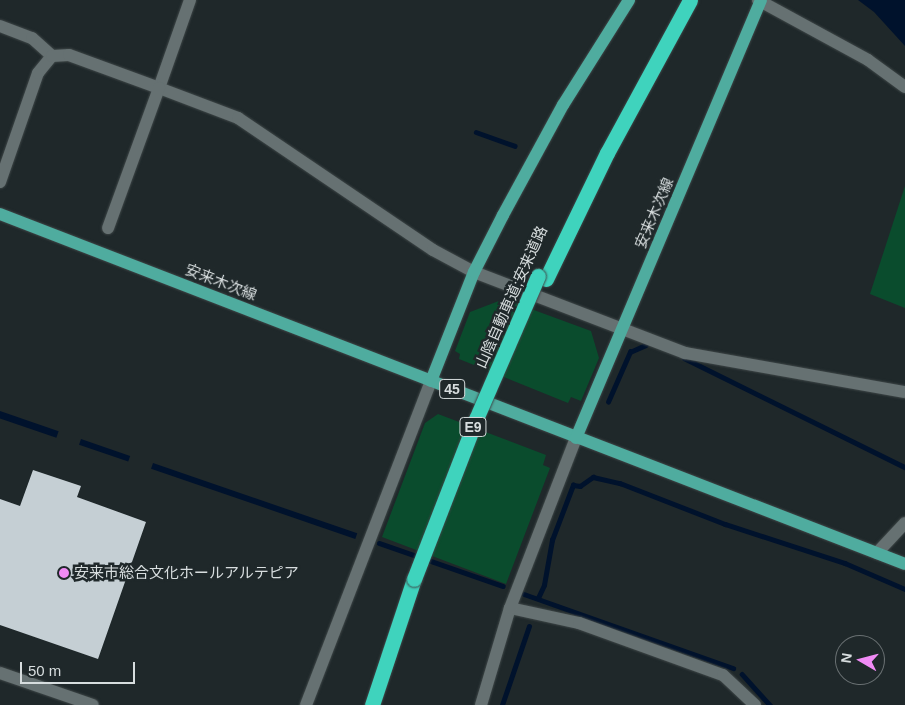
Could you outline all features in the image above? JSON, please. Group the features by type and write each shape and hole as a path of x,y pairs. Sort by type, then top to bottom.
{"highway":[{"name":"山陰自動車道;安来道路","path":"372,705 419,581 476,419 600,149 680,0"},
{"name":"山陰自動車道;安来道路","path":"542,278 690,0"},
{"name":"山陰自動車道;安来道路","path":"382,705 419,581"}],"main road":[{"name":"45","path":"431,381 474,272 562,105 629,0"},
{"name":"安来木次線","path":"576,438 760,0"},
{"name":"安来木次線","path":"0,214 905,564"}],"street":[{"path":"108,228 190,0"},
{"path":"760,0 868,60 905,87"},
{"path":"0,26 32,38 52,56 69,55 238,118 408,234 474,272 621,330 702,358 905,392"},
{"path":"0,182 38,73 52,56"},
{"path":"306,705 431,381"},
{"path":"481,705 510,608 576,438"},
{"path":"877,553 905,522"},
{"path":"510,608 579,623 723,675 755,705"},
{"path":"0,673 93,705"}],"green space":[{"path":"905,186 905,308 870,294"},
{"path":"504,299 591,331 599,358 581,401 571,397 568,403 459,359 460,354 455,351 470,312"},
{"path":"438,414 546,455 543,465 550,468 506,584 382,537 425,423"}],"water":[{"path":"858,0 905,0 905,46 874,12"},
{"path":"0,411 59,431 56,438 0,418"},
{"path":"81,439 130,456 128,462 79,445"},
{"path":"153,463 357,533 355,539 151,469"}],"building":[{"name":"安来市総合文化ホールアルテピア","path":"33,470 81,486 77,497 146,522 98,659 0,625 0,499 20,506"}],"waterway":[{"path":"476,132 515,146"},
{"path":"608,402 630,352 646,345"},
{"path":"684,358 905,467"},
{"path":"538,598 544,585 552,540 573,485 580,486 593,477 620,483 725,524 845,563 905,589"},
{"path":"379,543 503,586"},
{"path":"524,594 733,668"},
{"path":"502,705 529,626"},
{"path":"742,674 770,705"}],"place":[{"name":"安来市総合文化ホールアルテピア","path":"64,573"}]}
